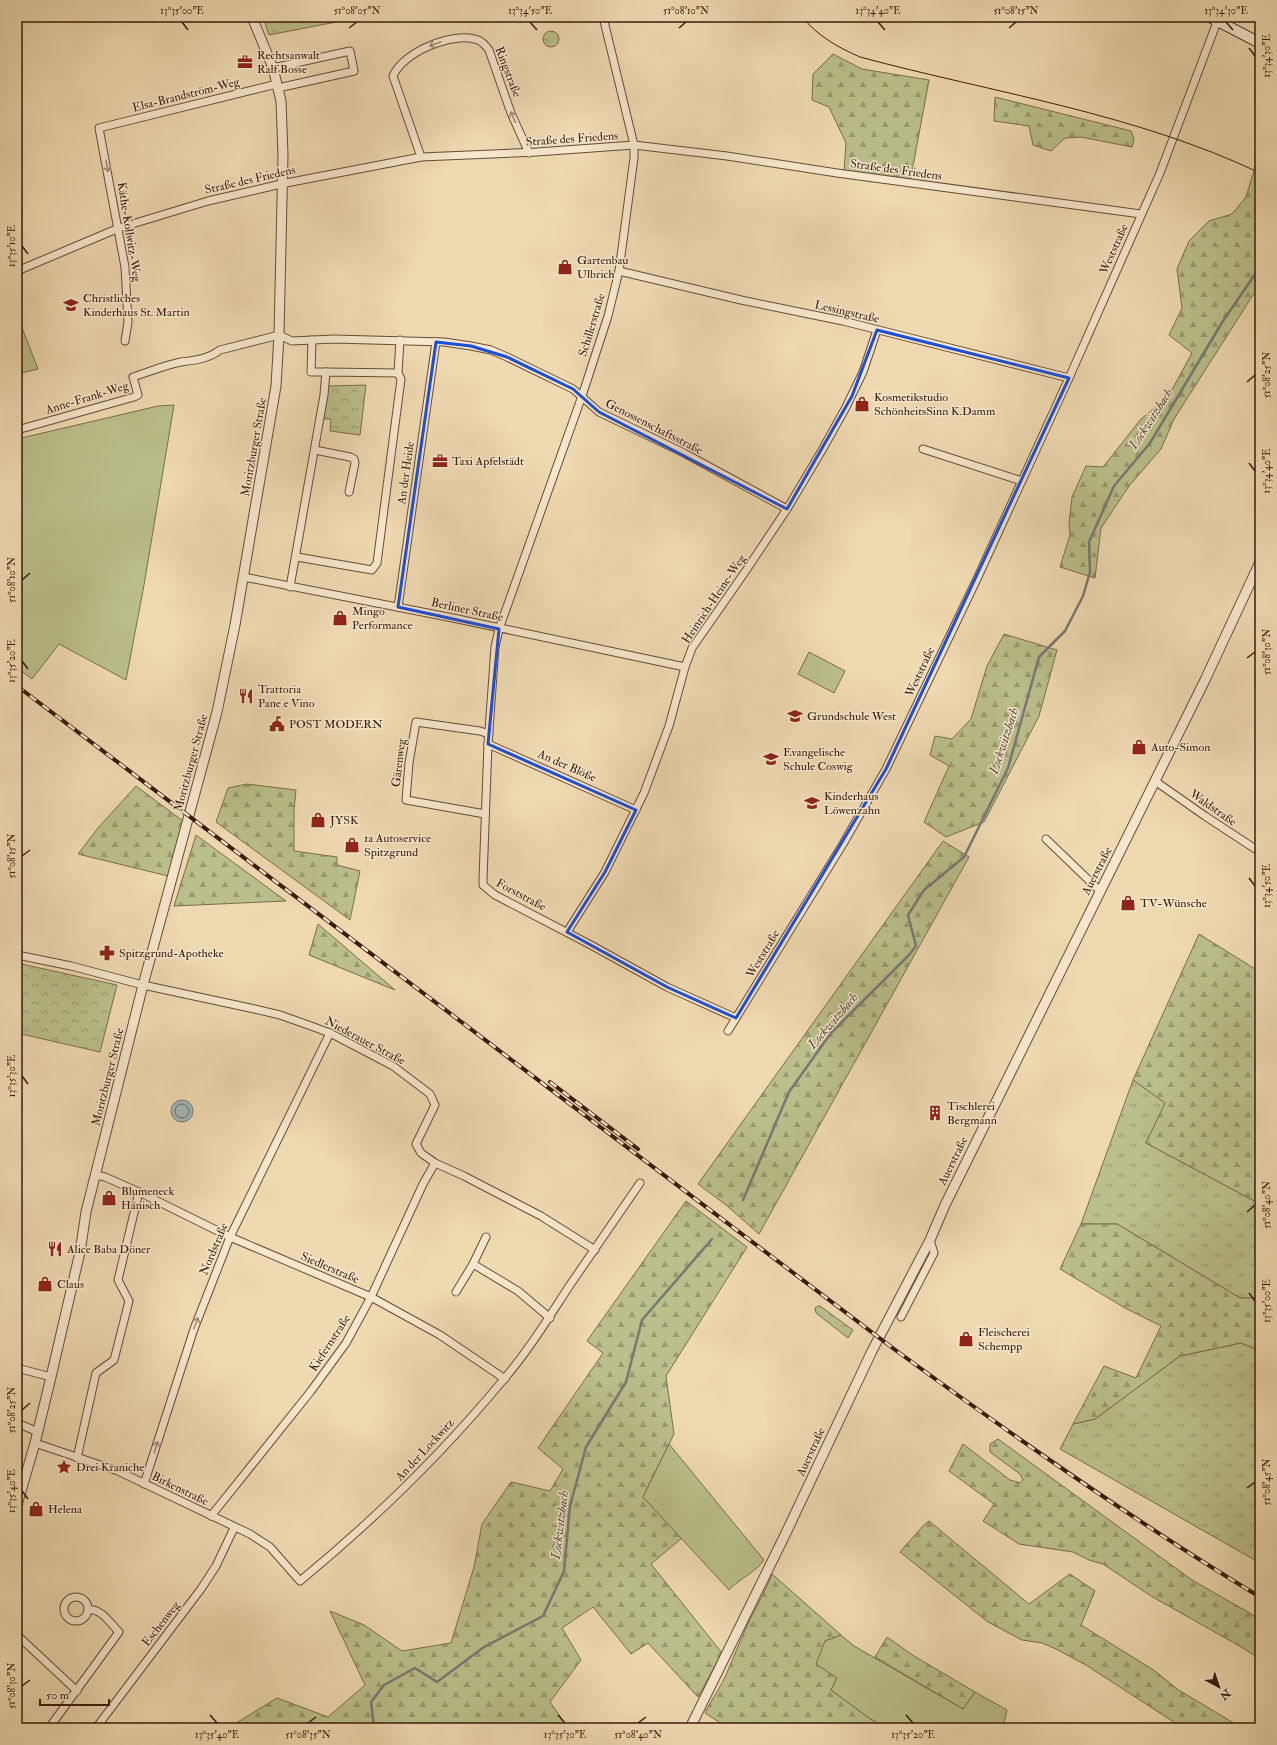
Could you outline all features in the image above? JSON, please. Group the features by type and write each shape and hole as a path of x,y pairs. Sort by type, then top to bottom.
{"main road":[{"path":"1214,19 1260,43"}],"street":[{"name":"Moritzburger Straße","path":"17,1505 38,1432 80,1252 86,1212 143,985 217,712 244,577 276,386 279,335 281,184 283,155 281,101 273,68 252,17"},
{"name":"Schillerstraße","path":"499,629 582,396 608,316 619,271 634,145 603,17"},
{"name":"Weststraße","path":"728,1031 843,844 886,770 1022,481 1160,173 1214,19"},
{"name":"Ringstraße","path":"421,157 393,76 399,66 424,48 443,41 464,39 477,40 484,44 489,50 511,113 529,153"},
{"name":"Elsa-Brandström-Weg","path":"99,128 278,86 354,71 350,51 273,68"},
{"name":"Käthe-Kollwitz-Weg","path":"99,128 119,228 127,297 128,322 125,341"},
{"name":"Straße des Friedens","path":"17,271 119,228 208,200 281,184 421,157 529,153 634,145 712,154 837,173 1141,214"},
{"name":"Lessingstraße","path":"619,271 877,330 1069,378"},
{"name":"Heinrich-Heine-Weg","path":"567,932 602,877 636,810 654,769 669,726 685,667 692,648 787,509 831,434 854,392 867,363 877,330"},
{"name":"Genossenschaftsstraße","path":"279,335 292,341 400,340 436,342 471,346 496,352 573,389 599,412 684,453 787,509"},
{"name":"Anne-Frank-Weg","path":"17,430 134,397 138,395 133,377 182,362 191,362 212,356 220,350 279,335"},
{"path":"312,340 311,372 398,373"},
{"path":"297,557 372,570 377,563 401,379 398,373 400,340"},
{"name":"An der Heide","path":"398,607 436,342"},
{"path":"290,587 297,557 324,395 326,372"},
{"path":"923,449 1022,481"},
{"path":"314,450 354,459 355,463 349,492"},
{"name":"Auerstraße","path":"690,1728 788,1529 872,1351 930,1240 945,1205 1205,680 1260,562"},
{"name":"Berliner Straße","path":"244,577 398,607 685,667"},
{"name":"Forststraße","path":"499,629 495,648 488,744 483,885 495,895 567,932 667,987 736,1018"},
{"name":"Gärenweg","path":"485,814 406,800 409,763 416,722 480,731 489,734"},
{"name":"An der Blöße","path":"488,744 636,810"},
{"name":"Waldstraße","path":"1155,781 1260,852"},
{"path":"1046,840 1100,891"},
{"name":"Niederauer Straße","path":"17,955 70,966 143,985 280,1015 330,1033 393,1066 430,1094 434,1105 416,1144 421,1153 435,1162 541,1216 595,1250"},
{"name":"Nordstraße","path":"144,1484 194,1329 230,1237 330,1033"},
{"name":"Kiefernstraße","path":"211,1516 311,1391 346,1343 370,1297 423,1184 435,1162"},
{"name":"Siedlerstraße","path":"96,1175 105,1177 139,1192 230,1237 370,1297 440,1335 505,1379"},
{"name":"An der Lockwitz","path":"300,1581 368,1523 404,1489 453,1438 505,1379 550,1318 640,1182"},
{"path":"77,1458 96,1373 114,1360 128,1301 118,1280 139,1192"},
{"path":"456,1292 473,1264 486,1237"},
{"path":"901,1317 934,1253 930,1240"},
{"path":"473,1264 518,1291 550,1318"},
{"path":"17,1368 51,1377"},
{"path":"17,1423 38,1432"},
{"name":"Birkenstraße","path":"35,1443 118,1471 234,1528 250,1534 270,1547 300,1581"},
{"name":"Eschenweg","path":"96,1728 201,1589 216,1566 234,1528"},
{"path":"50,1728 119,1632 98,1611 92,1609 88,1610"},
{"path":"17,1634 77,1691"}],"highlighted area":[{"path":"877,330 1069,378 886,769 736,1018 667,987 567,932 605,872 636,810 488,744 499,629 398,607 436,342 471,346 507,357 573,389 599,412 787,509 852,396"}],"green space":[{"path":"263,17 362,17 269,35"},
{"path":"548,31 554,31 559,36 557,45 554,47 548,47 543,42 543,36"},
{"path":"833,54 862,69 929,80 910,182 844,172 846,143 829,107 812,100 813,74"},
{"path":"995,97 1131,131 1134,139 1132,147 1081,137 1065,138 1051,151 1033,145 1029,126 994,121"},
{"path":"1260,151 1260,284 1174,419 1161,449 1129,486 1101,528 1095,578 1060,567 1070,535 1069,523 1072,497 1086,466 1103,467 1141,419 1168,397 1192,353 1169,335 1182,308 1177,269 1189,241 1209,221 1232,214 1246,197"},
{"path":"17,315 38,369 17,374"},
{"path":"366,385 360,435 330,431 331,419 323,419 328,386"},
{"path":"174,405 144,585 126,680 59,644 32,679 17,668 17,439 158,406"},
{"path":"1004,634 1057,650 1039,716 984,822 946,837 924,822 949,766 930,755 935,736 952,739 971,719 987,666"},
{"path":"809,652 845,671 834,693 798,674"},
{"path":"247,784 296,790 294,810 294,851 337,857 337,865 360,871 350,920 216,822 228,788"},
{"path":"136,786 183,821 168,876 78,854 98,828"},
{"path":"196,835 286,901 174,906"},
{"path":"943,841 969,857 759,1234 726,1205 698,1184"},
{"path":"318,924 395,990 309,955"},
{"path":"1199,934 1260,972 1260,1204 1146,1143 1165,1103 1133,1080"},
{"path":"17,963 117,985 100,1052 17,1033"},
{"path":"1133,1080 1166,1103 1146,1143 1260,1204 1260,1298 1240,1298 1117,1224 1081,1224"},
{"path":"686,1201 747,1247 666,1376 674,1434 643,1497 682,1538 651,1564 722,1653 698,1697 648,1643 631,1654 593,1607 562,1628 581,1660 550,1702 568,1728 228,1728 277,1698 328,1717 365,1685 330,1611 364,1625 402,1651 451,1643 474,1567 482,1524 511,1482 550,1491 563,1469 538,1448 603,1353 587,1341"},
{"path":"1081,1224 1117,1224 1240,1298 1260,1298 1260,1351 1241,1343 1180,1356 1095,1419 1073,1424 1104,1366 1136,1378 1161,1326 1125,1308 1060,1269"},
{"path":"818,1306 853,1330 848,1338 816,1313 815,1308"},
{"path":"1241,1343 1260,1351 1260,1563 1060,1449 1073,1424 1095,1419 1180,1356"},
{"path":"998,1439 1192,1580 1260,1619 1260,1659 1151,1596 1103,1564 1089,1560 1073,1552 1019,1544 983,1521 994,1504 949,1471 963,1444 1010,1480 1020,1483 1023,1480 1020,1474 990,1452 990,1444"},
{"path":"669,1444 764,1560 729,1590 643,1497"},
{"path":"929,1521 1029,1604 1070,1574 1095,1591 1081,1625 1155,1671 1177,1689 1242,1728 1183,1728 1086,1665 1042,1643 1022,1640 988,1622 900,1552"},
{"path":"772,1574 841,1635 825,1641 837,1678 831,1690 869,1718 887,1728 728,1728 705,1713 724,1680 750,1619"},
{"path":"841,1635 854,1646 963,1709 975,1692 1007,1710 1003,1728 887,1728 869,1718 831,1690 837,1678 816,1664 825,1641"},
{"path":"887,1637 914,1656 975,1692 963,1709 875,1657"}],"water":[{"path":"182,1100 190,1103 193,1111 190,1119 182,1122 174,1119 171,1111 174,1103"}],"waterway":[{"name":"Lockwitzbach","path":"743,1200 789,1092 831,1033 909,955 916,946 908,915 924,890 964,857 1008,768 1039,657 1065,631 1083,596 1090,572 1089,542 1114,486 1150,443 1223,321 1260,267"},
{"name":"Lockwitzbach","path":"374,1728 371,1702 384,1685 415,1668 437,1682 484,1647 543,1616 564,1571 570,1506 586,1447 626,1382 642,1320 712,1239"}],"tram line":[{"path":"802,17 808,24 828,40 860,57 1113,119 1212,152 1260,173"}],"railway":[{"path":"17,686 894,1349 1074,1477 1166,1538 1260,1597"},
{"path":"550,1082 638,1149"}],"place":[{"name":"Rechtsanwalt Ralf Bosse","path":"245,62"},
{"name":"Gartenbau Ulbrich","path":"565,267"},
{"name":"Christliches Kinderhaus St. Martin","path":"71,305"},
{"name":"Kosmetikstudio SchönheitsSinn K.Damm","path":"862,404"},
{"name":"Taxi Apfelstädt","path":"440,461"},
{"name":"Mingo Performance","path":"340,618"},
{"name":"Trattoria Pane e Vino","path":"246,696"},
{"name":"Grundschule West","path":"795,716"},
{"name":"POST MODERN","path":"277,724"},
{"name":"Auto-Simon","path":"1139,747"},
{"name":"Evangelische Schule Coswig","path":"771,759"},
{"name":"Kinderhaus Löwenzahn","path":"812,803"},
{"name":"JYSK","path":"318,820"},
{"name":"1a Autoservice Spitzgrund","path":"352,845"},
{"name":"TV-Wünsche","path":"1128,903"},
{"name":"Spitzgrund-Apotheke","path":"107,953"},
{"name":"Tischlerei Bergmann","path":"935,1113"},
{"name":"Blumeneck Hänisch","path":"109,1198"},
{"name":"Alice Baba Döner","path":"55,1249"},
{"name":"Claus","path":"45,1284"},
{"name":"Fleischerei Schempp","path":"966,1339"},
{"name":"Drei Kraniche","path":"64,1467"},
{"name":"Helena","path":"36,1509"}]}
